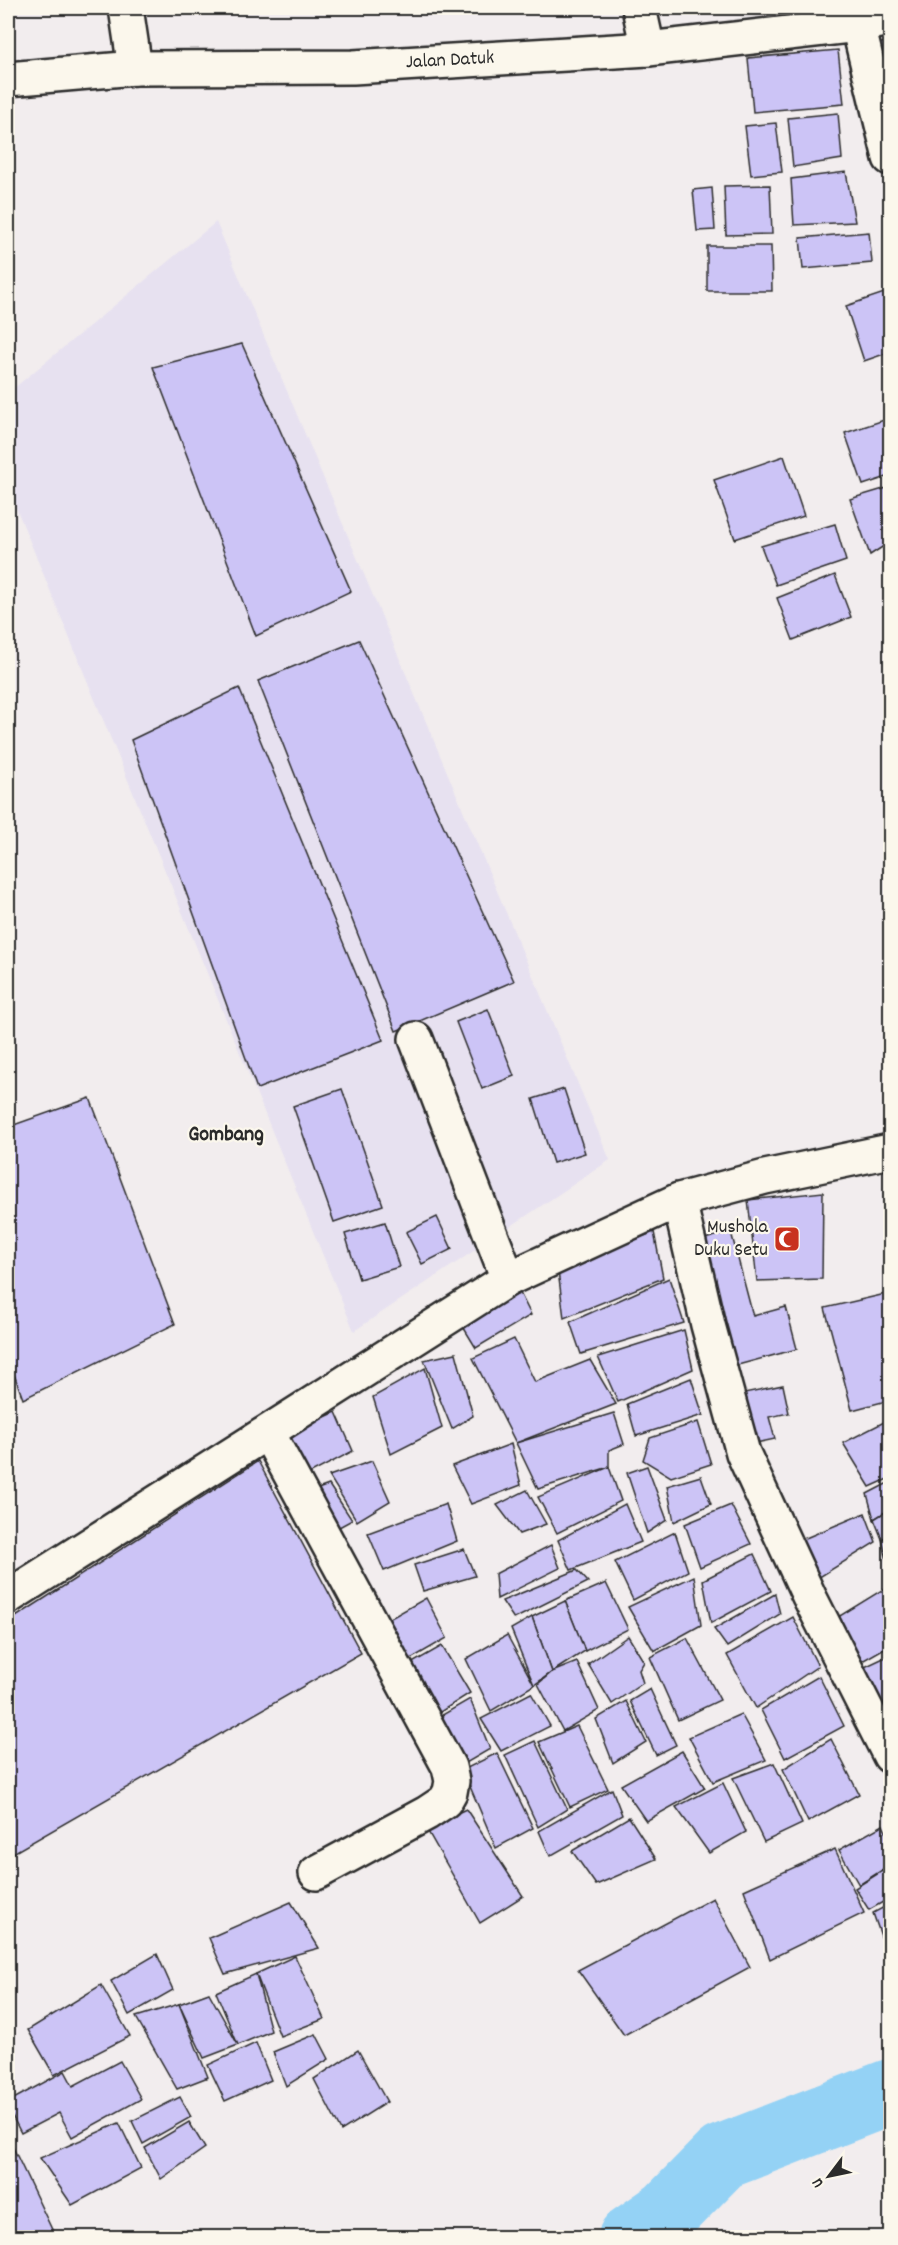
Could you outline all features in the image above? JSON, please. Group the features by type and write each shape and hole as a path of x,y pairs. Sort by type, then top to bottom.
{"street":[{"path":"639,8 648,49"},
{"path":"127,12 135,68"},
{"name":"Jalan Datuk","path":"8,79 135,68 352,67 648,49 858,25 891,19"},
{"path":"858,25 891,158"},
{"path":"416,1039 508,1279"},
{"path":"8,1597 268,1433 418,1334 508,1279 679,1200 765,1177 891,1151"},
{"path":"679,1200 708,1325 743,1453 809,1596 891,1756"},
{"path":"268,1433 449,1767 452,1780 450,1792 445,1801 316,1873"}],"shaded area":[{"path":"216,222 610,1160 354,1331 8,488 8,393"}],"building":[{"path":"890,41 890,70 884,71 877,44"},
{"path":"838,50 844,104 753,112 748,58"},
{"path":"838,113 842,159 793,167 788,118"},
{"path":"776,123 782,172 751,175 745,126"},
{"path":"846,172 855,222 794,225 791,179"},
{"path":"770,185 772,234 726,235 724,186"},
{"path":"712,188 715,230 697,231 693,190"},
{"path":"869,232 872,263 803,269 800,238"},
{"path":"707,246 771,246 772,291 707,291"},
{"path":"890,291 890,352 864,361 846,306"},
{"path":"242,344 351,591 256,636 153,367"},
{"path":"890,418 890,476 863,485 845,433"},
{"path":"784,456 804,516 735,539 714,480"},
{"path":"890,487 890,542 870,555 850,499"},
{"path":"835,524 846,561 776,585 761,546"},
{"path":"835,575 851,617 793,640 777,598"},
{"path":"359,640 514,981 396,1031 258,681"},
{"path":"239,688 383,1040 257,1089 131,740"},
{"path":"488,1009 514,1076 482,1089 456,1022"},
{"path":"342,1089 383,1205 334,1222 293,1106"},
{"path":"564,1089 585,1153 553,1163 533,1099"},
{"path":"90,1098 175,1324 23,1399 8,1358 8,1127"},
{"name":"Mushola Duku Setu","path":"823,1192 822,1279 757,1281 748,1200"},
{"path":"437,1217 452,1249 422,1264 406,1232"},
{"path":"385,1222 399,1267 359,1279 345,1234"},
{"path":"654,1232 663,1278 564,1318 558,1271"},
{"path":"731,1232 753,1316 786,1307 797,1349 723,1369 689,1243"},
{"path":"669,1278 684,1323 581,1354 570,1322"},
{"path":"520,1293 531,1315 476,1348 459,1320"},
{"path":"890,1293 890,1400 852,1410 825,1308"},
{"path":"684,1330 693,1369 618,1402 598,1357"},
{"path":"514,1339 535,1382 590,1360 616,1404 516,1443 473,1358"},
{"path":"456,1353 473,1416 452,1429 424,1360"},
{"path":"425,1368 442,1428 391,1454 373,1397"},
{"path":"691,1378 703,1415 636,1436 627,1404"},
{"path":"783,1385 789,1413 769,1417 775,1439 751,1444 744,1393"},
{"path":"336,1412 353,1451 298,1480 274,1440"},
{"path":"614,1413 624,1444 609,1450 609,1467 538,1489 516,1443"},
{"path":"890,1419 890,1478 870,1487 843,1443"},
{"path":"698,1422 711,1464 671,1477 643,1460 650,1438"},
{"path":"511,1444 521,1485 471,1504 452,1466"},
{"path":"258,1461 361,1653 8,1856 8,1622"},
{"path":"372,1461 390,1501 357,1521 329,1476"},
{"path":"647,1466 667,1520 647,1533 627,1473"},
{"path":"609,1467 621,1501 557,1533 538,1497"},
{"path":"701,1476 711,1504 674,1522 667,1486"},
{"path":"890,1482 890,1509 874,1519 867,1494"},
{"path":"329,1485 352,1520 330,1532 304,1494"},
{"path":"527,1490 546,1524 519,1534 497,1505"},
{"path":"446,1504 457,1541 384,1571 368,1533"},
{"path":"625,1504 641,1542 571,1570 558,1540"},
{"path":"731,1505 751,1544 700,1567 685,1524"},
{"path":"890,1509 890,1535 882,1539 874,1519"},
{"path":"865,1513 876,1542 818,1578 801,1540"},
{"path":"675,1532 688,1571 633,1600 615,1562"},
{"path":"890,1535 890,1569 889,1570 882,1539"},
{"path":"551,1545 560,1568 497,1599 495,1574"},
{"path":"464,1549 475,1576 423,1591 414,1565"},
{"path":"754,1554 771,1591 711,1623 703,1580"},
{"path":"577,1570 588,1582 514,1619 502,1601"},
{"path":"694,1576 701,1625 654,1651 628,1607"},
{"path":"606,1583 628,1629 585,1651 565,1601"},
{"path":"890,1585 890,1645 857,1664 838,1617"},
{"path":"775,1594 780,1614 727,1647 714,1629"},
{"path":"426,1598 447,1638 397,1667 375,1627"},
{"path":"565,1601 585,1651 552,1672 532,1617"},
{"path":"532,1617 552,1672 534,1685 511,1629"},
{"path":"793,1617 818,1666 756,1708 727,1655"},
{"path":"507,1635 534,1685 491,1711 466,1659"},
{"path":"628,1636 644,1662 639,1670 643,1683 612,1704 588,1664"},
{"path":"687,1638 720,1700 678,1720 650,1657"},
{"path":"442,1646 470,1693 426,1721 400,1670"},
{"path":"890,1655 890,1731 856,1671"},
{"path":"577,1662 599,1710 563,1731 538,1684 552,1672"},
{"path":"819,1676 844,1726 785,1758 761,1710"},
{"path":"650,1689 676,1745 656,1755 630,1701"},
{"path":"531,1693 550,1726 501,1751 481,1719"},
{"path":"470,1699 490,1749 454,1770 432,1721"},
{"path":"626,1701 646,1742 613,1763 596,1719"},
{"path":"741,1714 766,1760 713,1782 689,1737"},
{"path":"577,1726 608,1789 570,1807 539,1742"},
{"path":"831,1739 859,1794 808,1822 783,1769"},
{"path":"535,1741 567,1809 538,1827 505,1755"},
{"path":"682,1751 705,1788 646,1821 621,1785"},
{"path":"497,1753 533,1828 496,1848 463,1770"},
{"path":"774,1763 802,1824 764,1842 733,1778"},
{"path":"723,1783 746,1832 709,1853 676,1807"},
{"path":"612,1789 622,1815 550,1856 539,1831"},
{"path":"466,1809 523,1896 480,1923 426,1828"},
{"path":"629,1817 656,1859 596,1885 572,1851"},
{"path":"883,1825 890,1841 890,1865 859,1885 839,1850"},
{"path":"835,1849 864,1913 770,1959 744,1890"},
{"path":"890,1866 890,1898 869,1910 855,1888"},
{"path":"713,1898 750,1967 624,2035 578,1970"},
{"path":"291,1902 319,1948 225,1974 209,1938"},
{"path":"890,1904 890,1962 873,1913"},
{"path":"157,1954 173,1990 129,2015 111,1981"},
{"path":"295,1956 324,2019 280,2036 256,1974"},
{"path":"256,1974 271,2031 238,2045 216,1992"},
{"path":"101,1985 130,2036 54,2075 28,2030"},
{"path":"209,1993 238,2045 204,2058 179,2004"},
{"path":"179,2004 208,2077 177,2089 136,2017"},
{"path":"316,2034 329,2059 286,2086 273,2052"},
{"path":"256,2043 271,2080 225,2101 208,2065"},
{"path":"358,2050 387,2102 341,2131 314,2079"},
{"path":"120,2061 141,2099 72,2137 59,2113 21,2133 8,2108 8,2102 65,2071 73,2086"},
{"path":"180,2097 191,2117 143,2144 132,2121"},
{"path":"189,2122 205,2148 161,2179 145,2148"},
{"path":"119,2123 141,2168 72,2205 40,2158"},
{"path":"8,2137 56,2238 8,2238"}],"waterway":[{"path":"631,2238 668,2212 722,2157 890,2092"}],"place":[{"name":"Mushola Duku Setu","path":"787,1239"}],"district":[{"name":"Gombang","path":"226,1135"}]}
